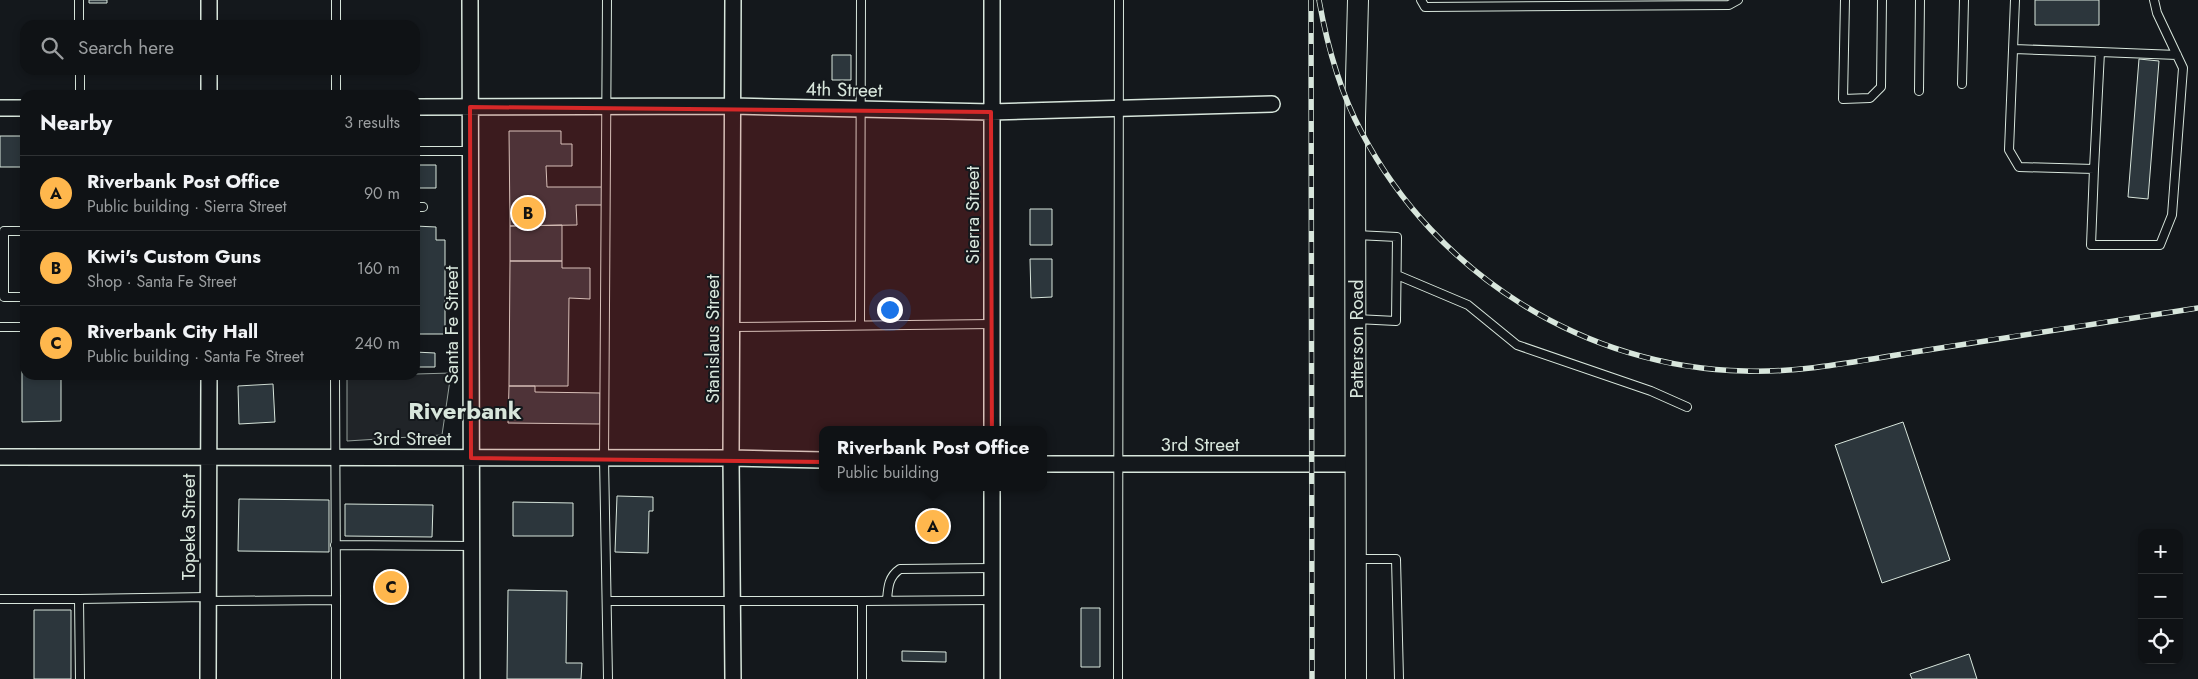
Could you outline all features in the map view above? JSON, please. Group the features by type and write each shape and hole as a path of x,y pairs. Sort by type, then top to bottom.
{"main road":[{"name":"Patterson Road","path":"1356,679 1356,71 1358,0"}],"street":[{"path":"209,0 209,20"},
{"name":"Santa Fe Street","path":"470,0 472,679"},
{"name":"Stanislaus Street","path":"733,0 731,458 733,679"},
{"name":"Sierra Street","path":"992,0 992,426"},
{"path":"209,75 209,90"},
{"name":"4th Street","path":"420,107 732,106 991,112 1272,104"},
{"path":"0,108 20,108"},
{"name":"Topeka Street","path":"208,679 209,380"},
{"name":"3rd Street","path":"0,457 731,458 819,460"},
{"name":"3rd Street","path":"1047,464 1357,464"},
{"path":"992,491 992,679"}],"lane":[{"path":"79,0 79,20"},
{"path":"336,0 336,20"},
{"path":"607,0 604,458 608,679"},
{"path":"860,325 861,0"},
{"path":"1118,679 1119,0"},
{"path":"1421,0 1425,7 1729,4 1738,0"},
{"path":"1583,0 1590,6"},
{"path":"1845,0 1843,99 1870,98 1881,87 1882,0"},
{"path":"1919,91 1920,0"},
{"path":"1962,84 1964,0"},
{"path":"2015,0 2009,150 2019,167 2094,170"},
{"path":"2100,52 2091,245 2160,245 2172,215 2183,68 2154,0"},
{"path":"2014,49 2177,54"},
{"path":"80,75 80,90"},
{"path":"336,75 336,90"},
{"path":"420,151 470,151"},
{"path":"20,231 2,231 4,297 20,297"},
{"path":"1356,235 1397,237 1396,321 1356,319"},
{"path":"1397,275 1468,305 1517,345 1651,391 1687,407"},
{"path":"732,327 992,324"},
{"path":"0,327 20,327"},
{"path":"335,380 336,679"},
{"path":"335,545 471,546"},
{"path":"1356,559 1396,559 1399,679"},
{"path":"887,601 889,582 894,573 900,569 992,568"},
{"path":"79,599 80,679"},
{"path":"0,600 336,600"},
{"path":"607,601 992,600"},
{"path":"862,601 862,679"}],"highlighted area":[{"path":"470,107 991,112 992,464 471,458"}],"shaded area":[{"path":"451,373 442,435 347,441 347,380 420,380 420,374"}],"building":[{"path":"89,0 107,0 107,3 89,3"},
{"path":"2035,0 2099,0 2099,25 2035,25"},
{"path":"832,55 851,55 851,80 832,80"},
{"path":"2139,59 2159,61 2148,199 2128,197"},
{"path":"509,131 561,131 561,144 572,144 572,166 546,166 547,187 602,187 602,205 576,205 577,225 510,226"},
{"path":"0,136 20,136 20,167 0,167"},
{"path":"420,165 436,165 436,188 420,188"},
{"path":"1030,209 1052,209 1052,245 1030,245"},
{"path":"562,225 562,261 510,261 510,226"},
{"path":"420,226 436,227 436,240 445,240 445,334 420,334"},
{"path":"1030,259 1052,259 1052,297 1031,298"},
{"path":"510,261 562,261 562,268 590,268 590,299 569,298 568,386 509,386"},
{"path":"420,352 435,353 435,367 420,367"},
{"path":"22,380 61,380 61,421 22,422"},
{"path":"273,384 275,422 239,424 238,386"},
{"path":"509,386 535,386 535,392 600,393 600,424 508,423"},
{"path":"1903,422 1950,560 1882,583 1835,445"},
{"path":"617,496 653,497 653,511 649,511 648,553 615,552"},
{"path":"239,499 329,500 329,552 238,551"},
{"path":"513,502 573,503 573,536 513,536"},
{"path":"345,504 433,505 432,537 345,536"},
{"path":"508,590 567,591 566,663 582,663 581,679 507,679"},
{"path":"1081,608 1100,608 1100,667 1081,667"},
{"path":"34,610 71,610 71,679 34,679"},
{"path":"902,651 946,652 946,662 902,661"},
{"path":"1969,654 1977,679 1912,679 1910,674"}],"railway":[{"path":"1311,0 1312,679"},
{"path":"1319,0 1335,68 1354,117 1393,184 1431,229 1474,269 1521,304 1573,332 1628,352 1686,366 1745,371 1789,370 1855,362 2198,308"}],"place":[{"name":"Kiwi's Custom Guns","path":"528,213"},
{"name":"Riverbank Post Office","path":"933,526"},
{"name":"Riverbank City Hall","path":"391,587"}],"district":[{"name":"Riverbank","path":"465,411"}]}
